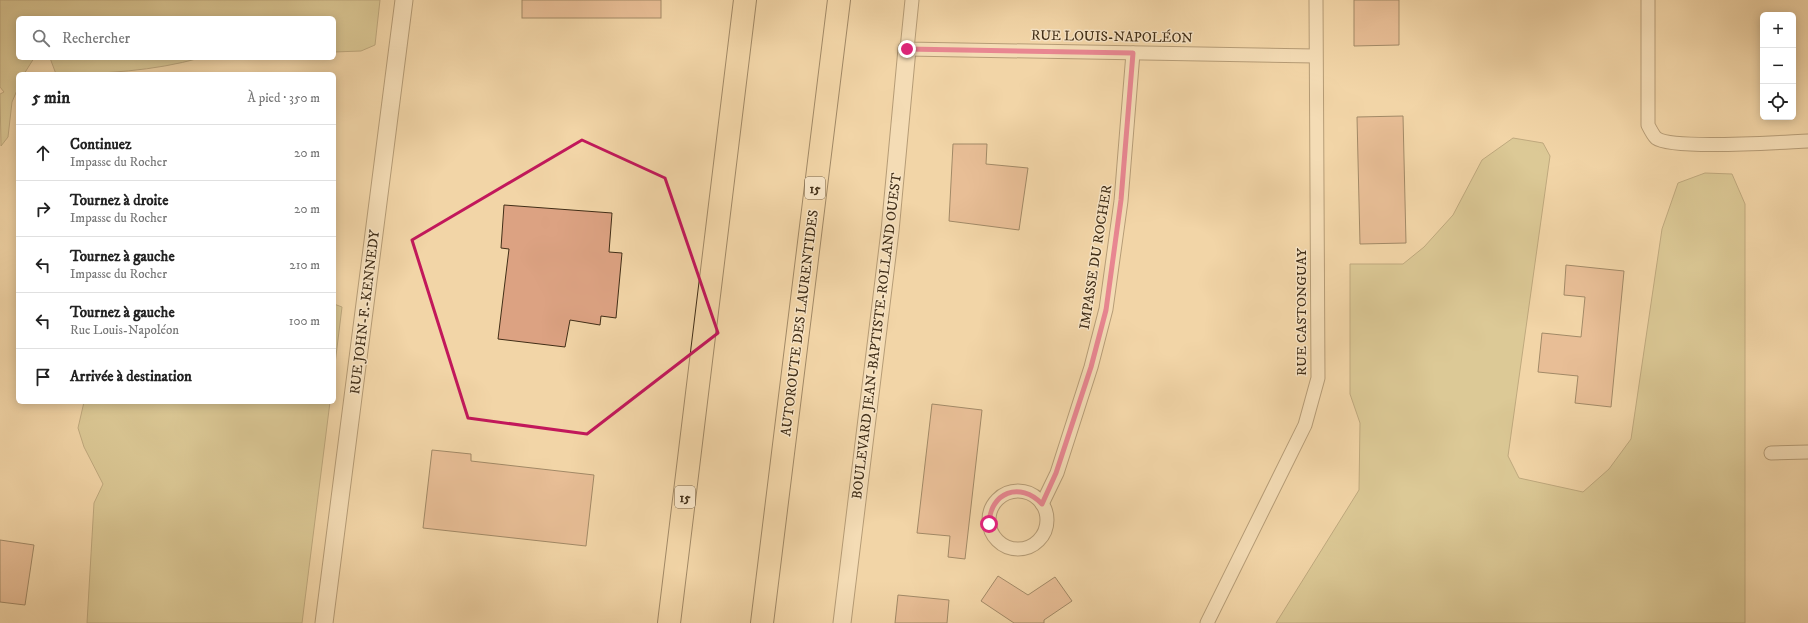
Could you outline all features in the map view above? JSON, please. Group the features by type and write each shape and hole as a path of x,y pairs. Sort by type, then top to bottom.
{"highway":[{"path":"730,0 735,80"},
{"name":"15","path":"669,623 745,0"},
{"name":"AUTOROUTE DES LAURENTIDES","path":"762,623 839,2"}],"street":[{"name":"RUE JOHN-F.-KENNEDY","path":"324,623 404,0"},
{"path":"907,49 912,0"},
{"name":"RUE CASTONGUAY","path":"1207,623 1305,425 1318,378 1316,0"},
{"path":"1648,0 1648,125 1656,138 1671,144 1755,144 1808,141"},
{"name":"RUE LOUIS-NAPOLÉON","path":"907,49 1316,56"},
{"name":"BOULEVARD JEAN-BAPTISTE-ROLLAND OUEST","path":"842,623 890,231 907,49"},
{"name":"IMPASSE DU ROCHER","path":"1042,504 1059,465 1091,367 1106,310 1121,200 1133,53"},
{"path":"1771,453 1808,452"},
{"path":"1012,492 1027,493 1035,497 1042,504 1046,513 1046,527 1040,539 1032,545 1019,549 1005,546 998,541 992,533 989,524 990,514 993,505 999,498 1012,492"}],"highlighted area":[{"path":"582,140 665,178 718,333 587,434 468,418 412,240"}],"shaded area":[{"path":"0,0 380,0 375,45 361,51 336,52 336,16 16,16 16,60 33,60 25,72 16,72 16,93 12,102 8,137 1,146 0,94 4,92 0,87"},
{"path":"51,60 192,60 165,66 128,71 55,72"},
{"path":"1513,138 1543,143 1550,156 1508,456 1519,478 1583,492 1609,469 1631,439 1662,229 1678,183 1705,173 1732,174 1745,204 1745,623 1276,623 1359,490 1360,423 1350,394 1350,264 1403,264 1424,247 1453,215 1482,160"},
{"path":"336,305 342,307 336,356"},
{"path":"84,404 330,404 302,623 87,623 94,503 103,484 84,447 78,428"}],"building":[{"path":"522,0 661,0 661,18 522,18"},
{"path":"1354,0 1399,0 1399,45 1354,46"},
{"path":"1403,116 1406,243 1360,244 1357,117"},
{"path":"953,144 987,144 986,164 1028,168 1019,230 949,221"},
{"path":"504,205 612,213 609,252 622,253 616,318 601,316 600,325 570,320 565,347 498,339 509,249 501,248"},
{"path":"1566,265 1624,271 1611,407 1575,403 1578,376 1538,372 1542,333 1581,337 1585,297 1564,295"},
{"path":"932,404 982,410 965,559 948,557 950,536 917,533"},
{"path":"432,450 471,454 471,461 594,475 586,546 423,528"},
{"path":"0,540 34,545 25,605 0,602"},
{"path":"998,576 1028,595 1055,577 1072,601 1044,620 1044,623 1014,623 981,601"},
{"path":"898,595 949,600 947,623 895,623"}],"route":[{"path":"907,49 1133,53 1121,200 1106,310 1091,367 1056,473 1042,504 1035,497 1027,493 1017,491 1008,493 999,498 993,505 989,524"}]}
